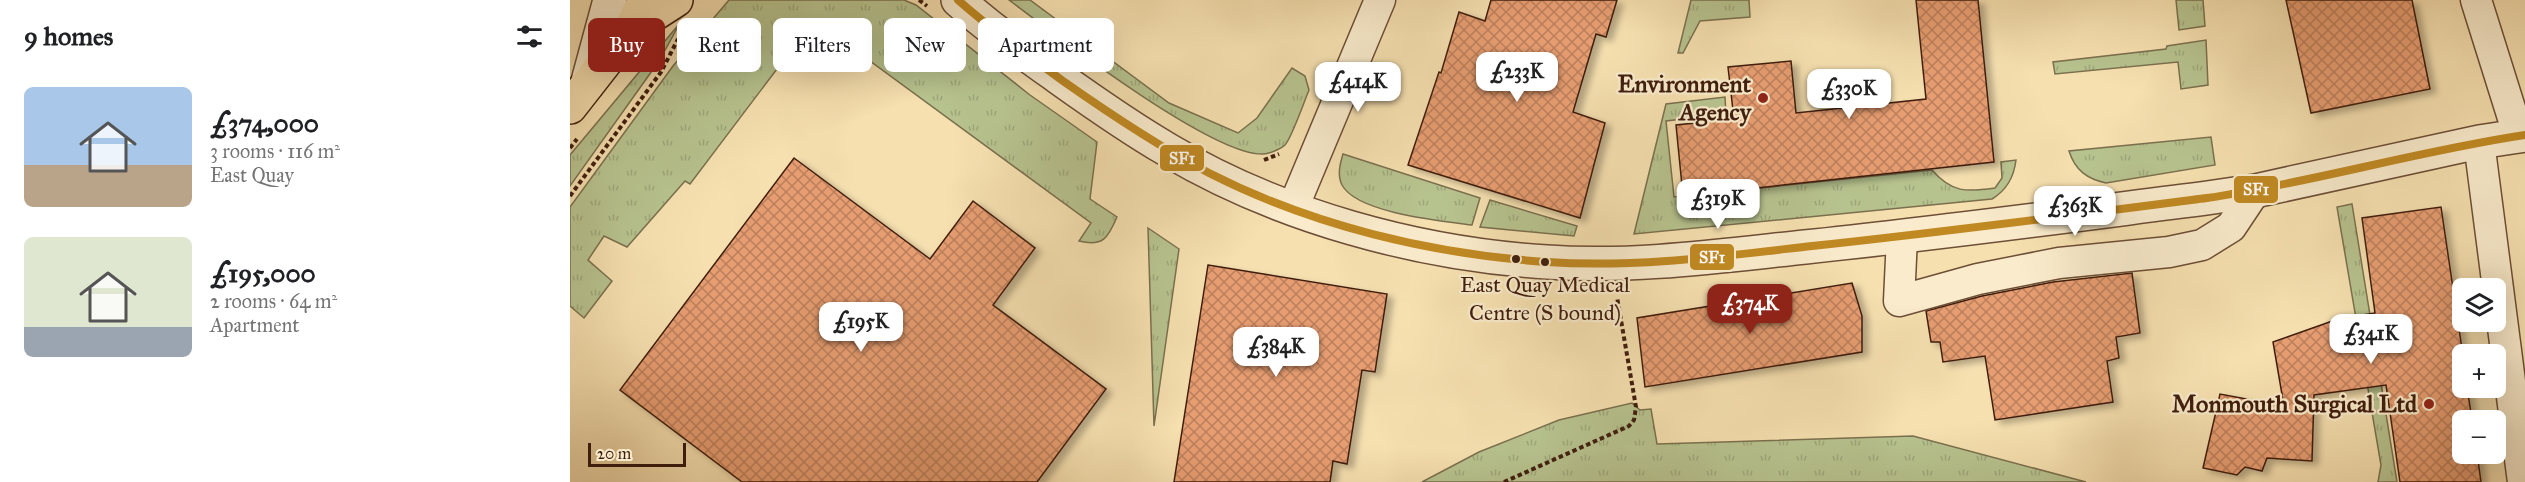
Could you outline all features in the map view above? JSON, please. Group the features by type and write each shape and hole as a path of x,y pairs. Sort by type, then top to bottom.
{"main road":[{"path":"636,18 645,0"},
{"path":"578,96 597,72"}],"street":[{"path":"578,96 610,0"},
{"path":"958,0 981,21 1088,98 1169,150 1218,176 1293,208 1376,235 1466,253 1546,262 1616,263 1732,255 1902,237 2255,191 2479,142 2522,136 2476,0"},
{"path":"1293,208 1380,0"},
{"path":"2479,142 2523,482"},
{"path":"1902,237 1899,301 1978,279 2059,263 2169,252 2202,245 2231,227 2255,191"}],"path":[{"path":"570,196 661,72 679,16"},
{"path":"1504,482 1629,426 1634,420 1636,407 1616,286 1616,263"}],"green space":[{"path":"729,0 904,0 916,5 932,18 884,18 884,71 872,63 872,18 773,18 775,72 690,184 685,181 627,247 604,236 588,260 612,281 584,318 570,306 570,207 677,61 677,72 761,72 761,18 714,18"},
{"path":"1009,0 1030,0 1054,18 1033,18"},
{"path":"1691,0 1749,0 1750,17 1700,21 1683,53 1678,53"},
{"path":"2176,0 2203,0 2205,26 2179,30"},
{"path":"677,27 665,50 665,41"},
{"path":"2206,40 2208,85 2181,89 2178,62 2055,74 2053,62 2166,49 2167,46"},
{"path":"966,44 978,54 978,72 1001,72 1097,142 1090,199 1117,217 1104,239 1094,243 1079,241 1091,223 885,72 966,72"},
{"path":"1114,62 1169,103 1238,133 1257,118 1292,68 1305,76 1309,90 1288,141 1269,153 1247,152 1215,139 1178,119 1107,72 1114,72"},
{"path":"639,72 651,72 570,186 570,155"},
{"path":"1725,97 1726,114 1666,121 1674,197 1932,170 1939,178 1953,187 1968,190 1985,189 1995,188 2002,178 2001,162 2016,160 2015,166 2006,187 1992,199 1634,234 1666,104"},
{"path":"2211,137 2215,165 2106,183 2083,173 2069,151"},
{"path":"1343,154 1480,198 1472,225 1401,214 1382,209 1351,195 1340,181 1339,173"},
{"path":"1490,200 1577,226 1574,236 1480,227"},
{"path":"2352,204 2397,482 2378,482 2381,465 2337,207"},
{"path":"1148,228 1179,249 1154,426"},
{"path":"1632,403 1640,410 1651,409 1657,444 1913,436 2086,482 1422,482 1479,452 1559,420"}],"building":[{"path":"1491,0 1617,0 1606,37 1596,34 1573,112 1605,123 1580,218 1408,165 1439,72 1441,73 1459,12 1485,21"},
{"name":"Environment Agency","path":"1916,0 1978,0 1994,162 1683,196 1676,125 1734,119 1728,67 1791,61 1796,113 1926,99"},
{"path":"2286,0 2412,0 2430,89 2311,113"},
{"path":"794,158 930,259 973,201 1035,248 993,305 1106,389 1037,482 742,482 620,390"},
{"path":"2441,207 2452,282 2452,332 2459,332 2461,344 2452,344 2452,398 2469,398 2470,410 2452,410 2452,464 2479,464 2481,482 2400,482 2386,385 2314,395 2312,461 2267,458 2262,471 2245,467 2237,475 2203,468 2220,394 2284,406 2273,342 2338,319 2375,313 2362,218"},
{"path":"1208,265 1387,294 1375,372 1362,370 1347,464 1333,461 1330,482 1174,482"},
{"path":"2132,273 2140,333 2116,337 2119,358 2107,361 2113,402 1995,420 1985,356 1943,362 1940,342 1931,342 1926,311 1982,296 2053,282"},
{"path":"1852,283 1862,316 1862,352 1645,387 1637,318"}],"transit line":[{"name":"SF1","path":"958,0 1023,52 1116,117 1190,163 1249,192 1331,222 1416,244 1503,258 1547,262 1613,263 1713,257 2207,198 2287,184 2445,149 2525,135"}],"place":[{"name":"Environment Agency","path":"1763,98"},
{"name":"East Quay Medical Centre (S bound)","path":"1545,262"},
{"name":"Monmouth Surgical Ltd","path":"2429,404"}]}
